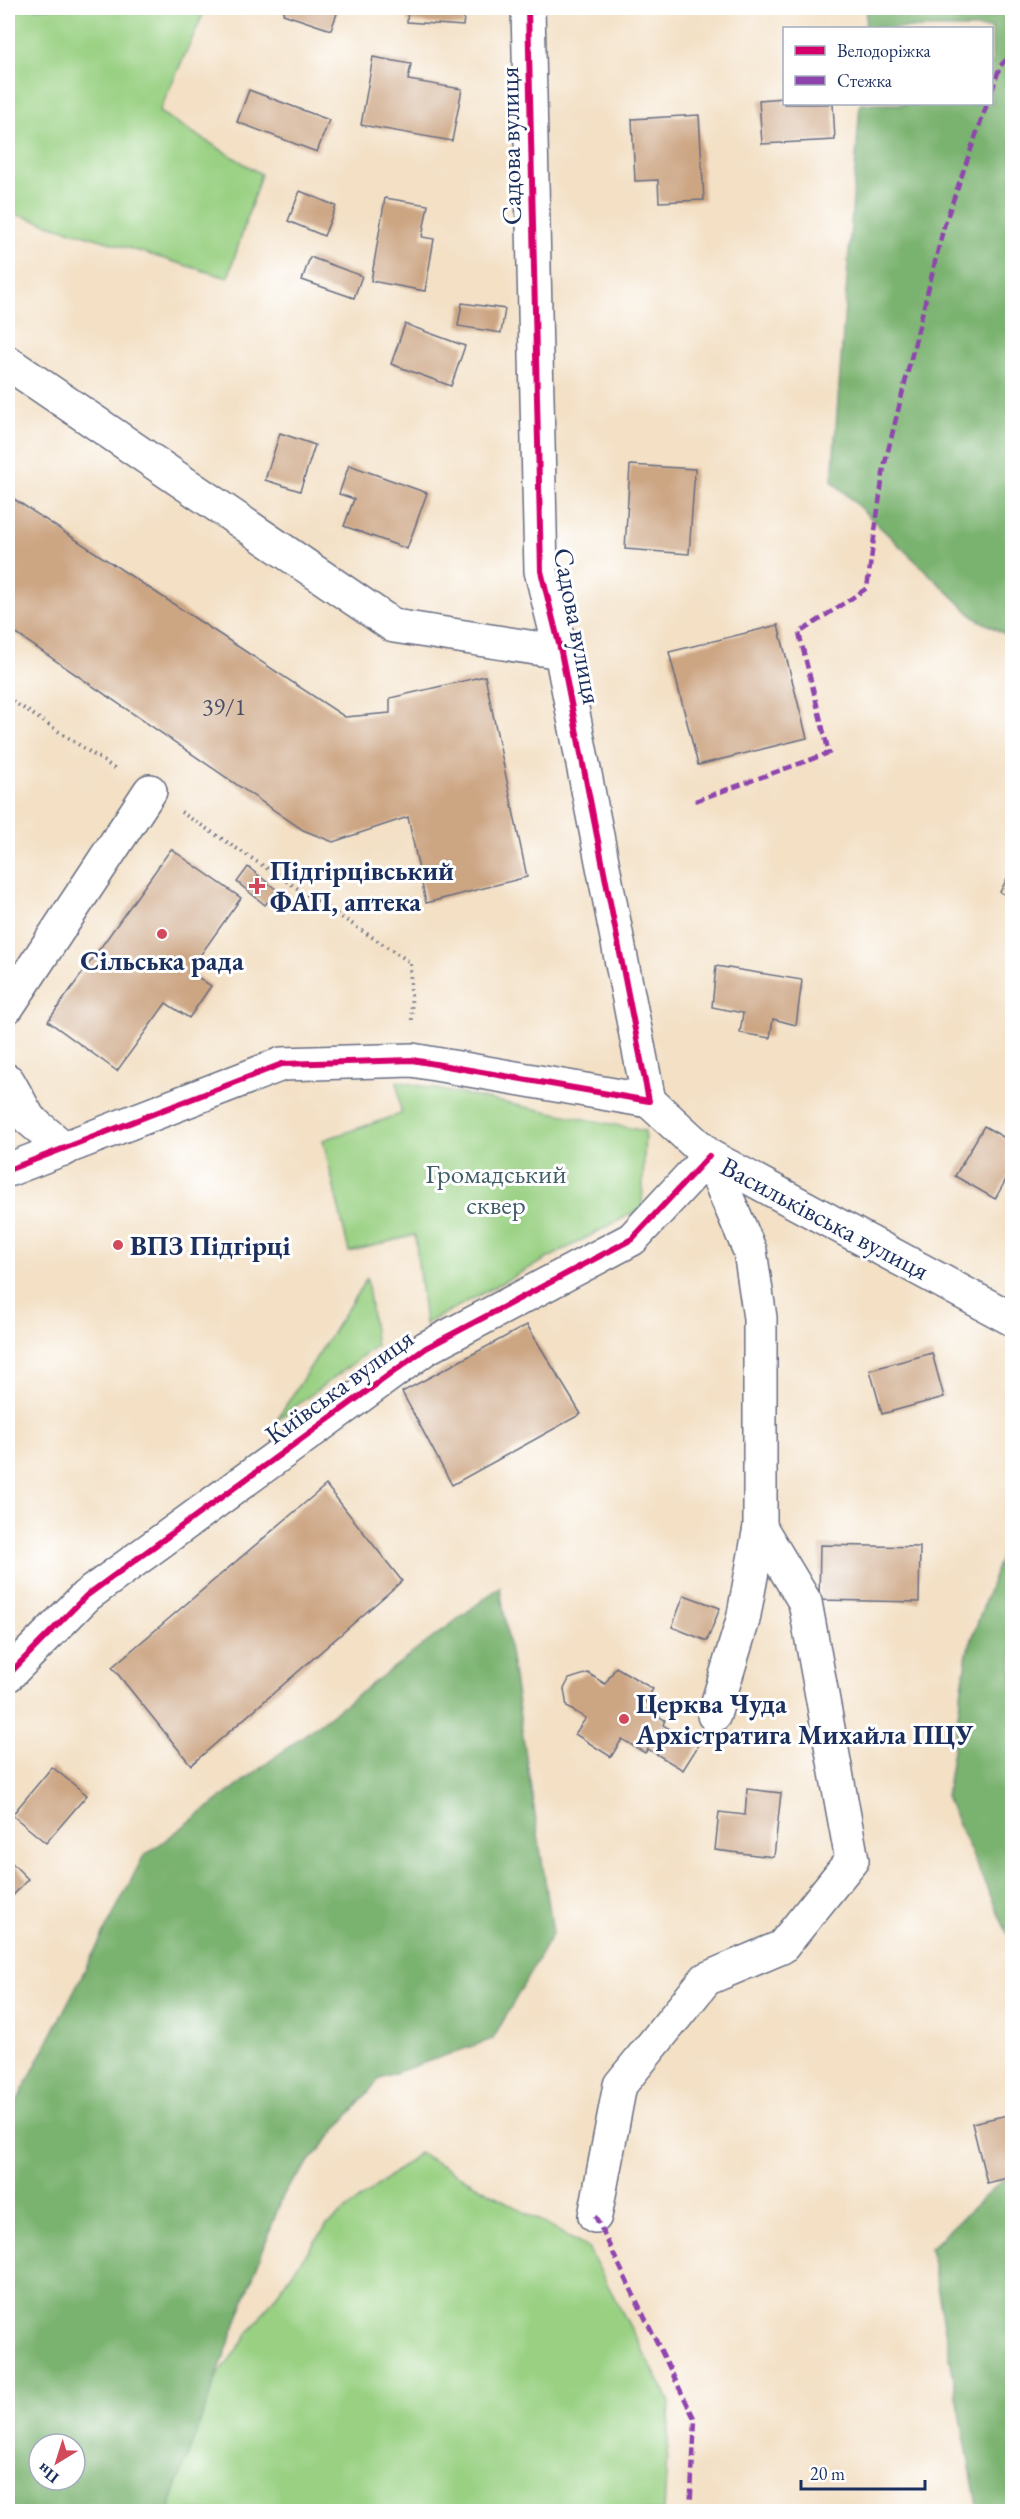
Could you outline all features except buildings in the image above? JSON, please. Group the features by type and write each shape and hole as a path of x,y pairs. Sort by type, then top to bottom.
{"street":[{"name":"Садова вулиця","path":"528,8 541,571 561,652 649,1101"},
{"path":"8,363 394,626 561,652"},
{"path":"8,1006 150,791"},
{"path":"8,1170 282,1064 412,1060 649,1101"},
{"path":"8,1081 29,1119 65,1149"},
{"name":"Васильківська вулиця","path":"649,1101 709,1156 1012,1319"},
{"path":"709,1156 750,1251 758,1306 760,1527 743,1620 714,1715"},
{"name":"Київська вулиця","path":"8,1675 86,1596 426,1348 632,1239 709,1156"},
{"path":"595,2216 620,2085 705,1979 782,1947 852,1860 805,1602 760,1527"}],"path":[{"path":"8,698 410,962 412,1060"}],"green space":[{"path":"8,8 206,8 159,112 261,174 228,278 8,212"},
{"path":"867,8 1012,8 1012,638 975,618 832,481 860,105 993,105 993,27 865,27"},
{"name":"Громадський сквер","path":"397,1081 645,1131 642,1208 425,1324 415,1235 349,1252 323,1140 401,1114"},
{"path":"367,1278 376,1346 276,1421"},
{"path":"1012,1523 1012,1944 946,1797 967,1653"},
{"path":"500,1587 553,1932 493,2039 380,2078 284,2192 172,2499 170,2511 8,2511 8,2119 143,1857"},
{"path":"419,2153 588,2248 670,2402 664,2511 119,2512 327,2225"},
{"path":"1012,2171 1012,2511 978,2511 930,2248"}],"marked path":[{"path":"993,88 1000,66 1012,54"},
{"path":"695,801 829,753 799,633 867,588 884,467 944,226 987,105"},
{"path":"595,2216 695,2420 690,2512"}],"cycle path":[{"path":"8,1170 282,1064 412,1060 649,1101 561,652 541,571 528,8"},
{"path":"8,1675 86,1596 426,1348 632,1239 709,1156"}],"place":[{"name":"Підгірцівський ФАП, аптека","path":"257,886"},
{"name":"Сільська рада","path":"162,934"},
{"name":"ВПЗ Підгірці","path":"118,1245"},
{"name":"Церква Чуда Архістратига Михайла ПЦУ","path":"624,1719"}]}
